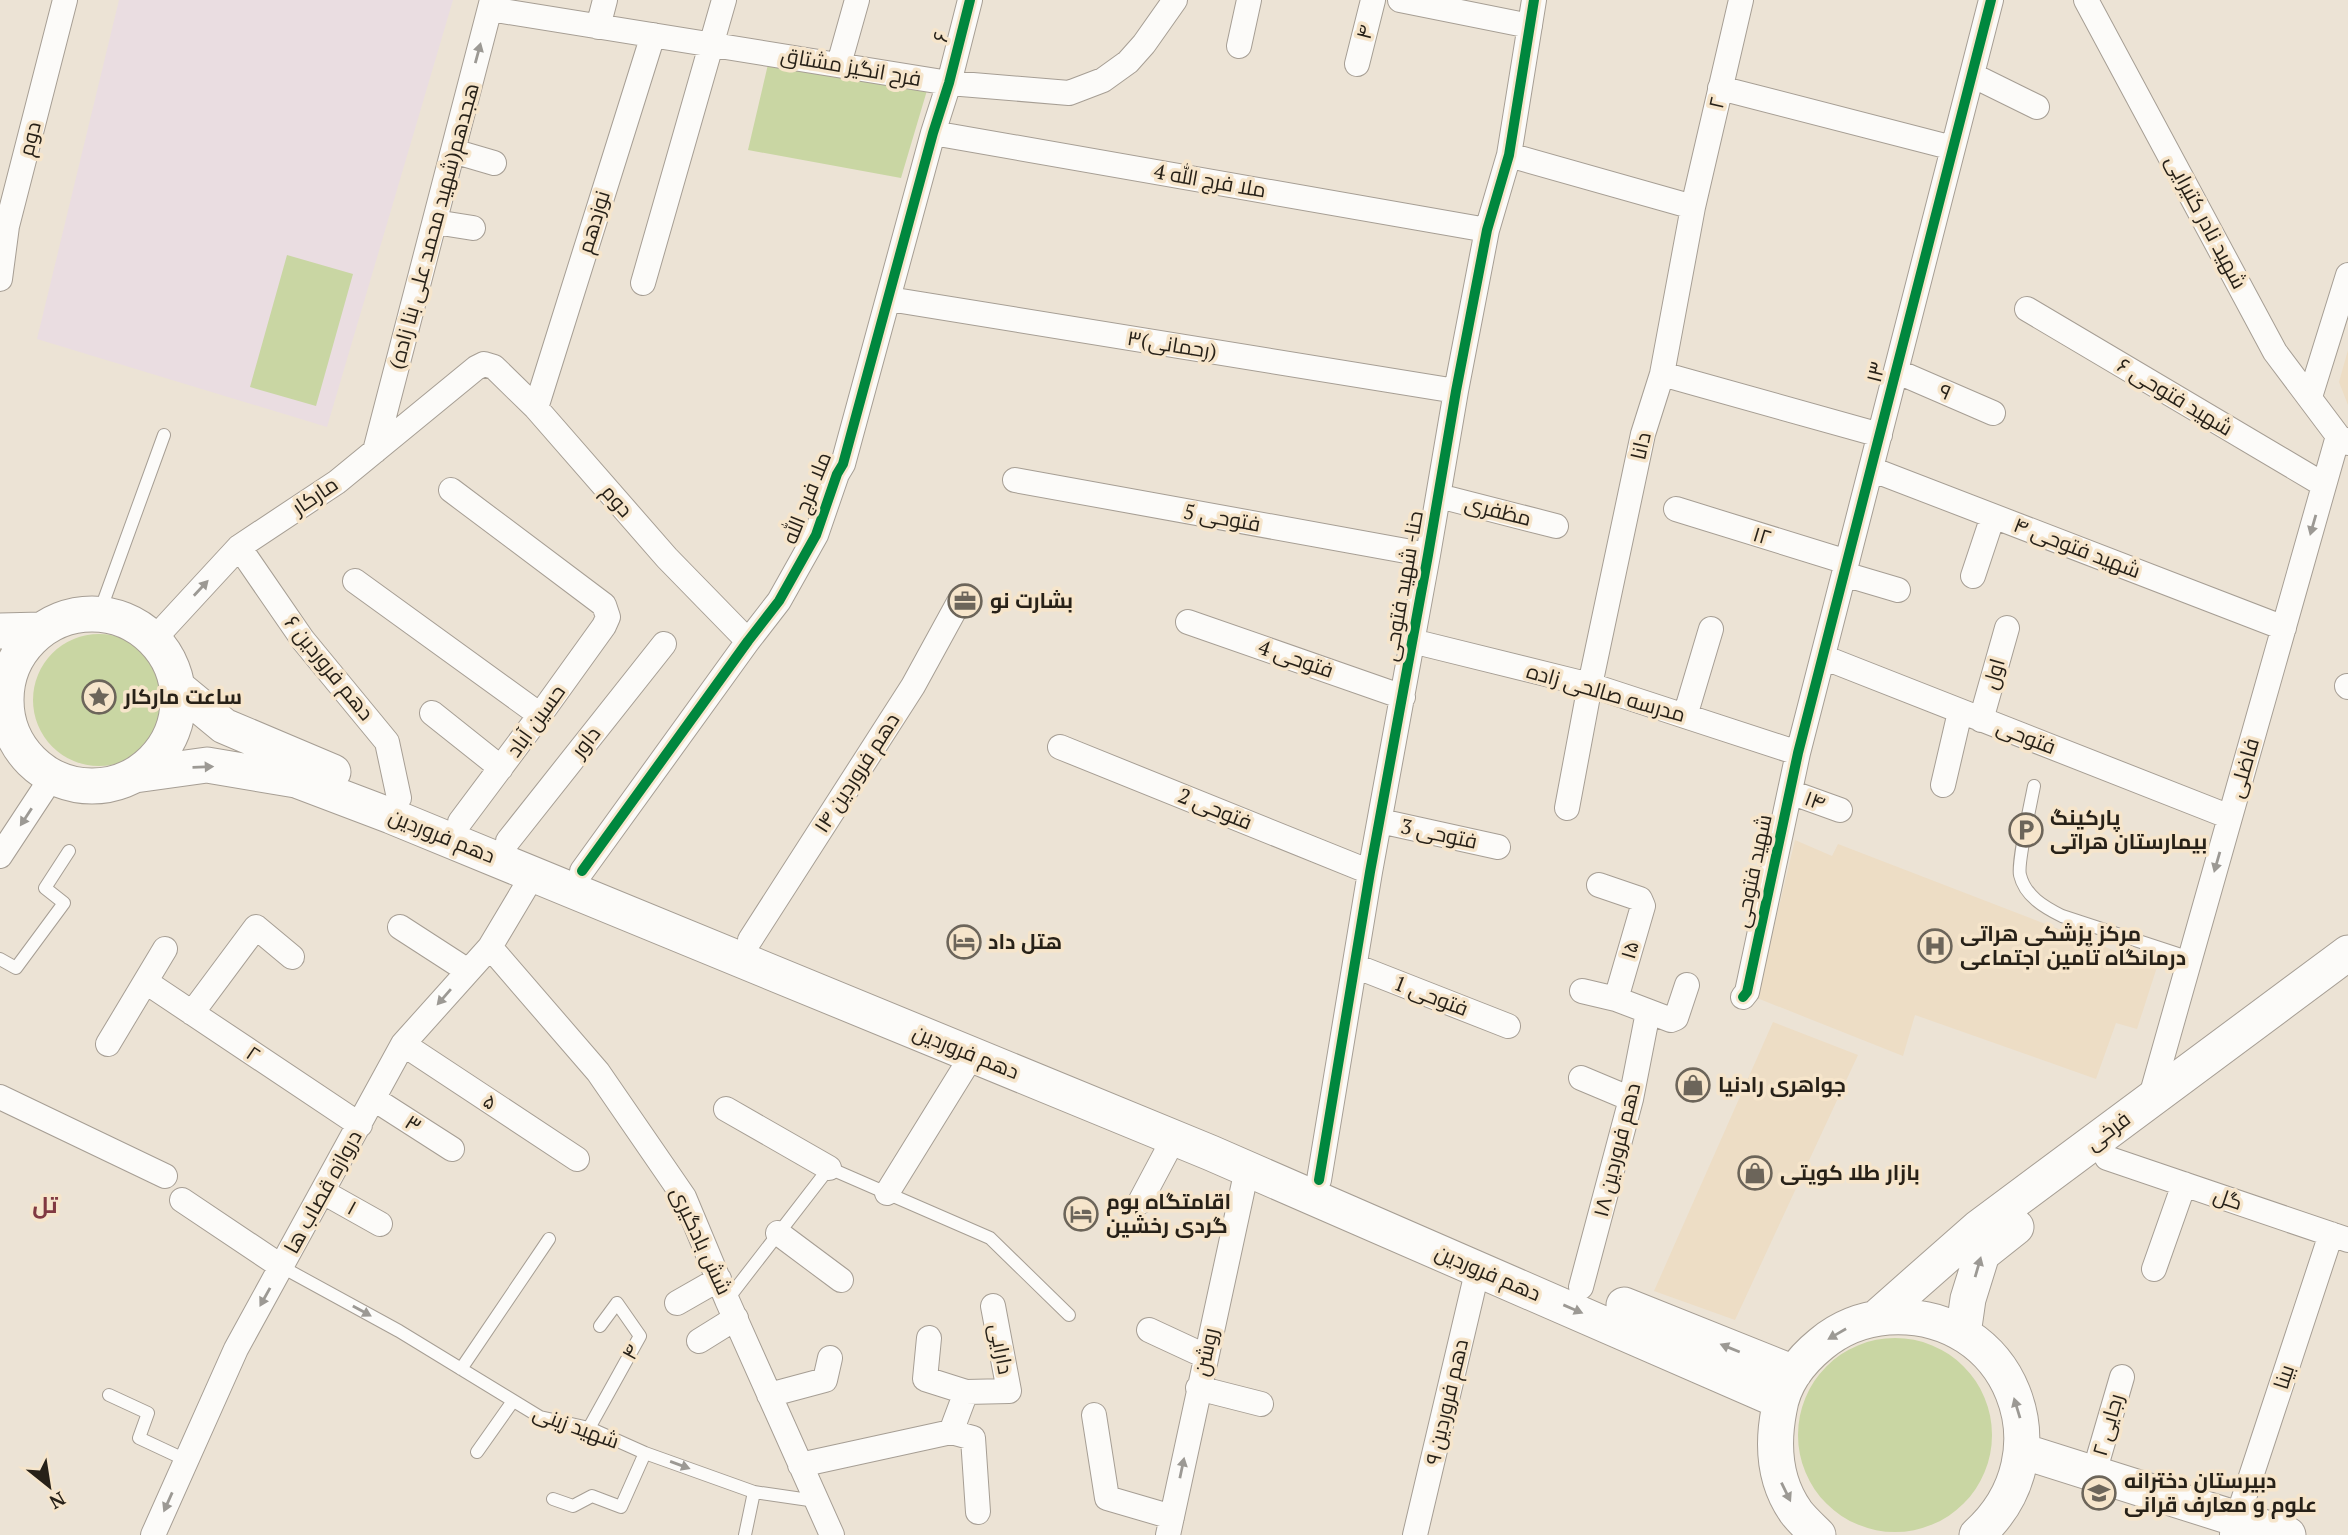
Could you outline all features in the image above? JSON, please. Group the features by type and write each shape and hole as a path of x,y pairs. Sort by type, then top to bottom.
{"main road":[{"path":"99,614 140,627 155,638 166,654 178,688 176,721 161,752 135,775 108,785 80,785 52,777 11,741 7,686 19,654 42,630 69,617 99,614"},
{"path":"0,631 42,630"},
{"name":"دهم فروردین","path":"178,688 224,726 750,940 1319,1180 1581,1287 1787,1387"},
{"name":"دهم فروردین","path":"135,775 207,765 296,780 534,873 973,1054 1479,1268 1787,1387"},
{"name":"فرخی","path":"1876,1318 1978,1228 2348,953"},
{"name":"فرخی","path":"1963,1334 1968,1299 1982,1254 2348,978"},
{"path":"1818,1535 1796,1512 1779,1477 1774,1439 1787,1387 1810,1353 1829,1337 1852,1325 1876,1318 1906,1316 1936,1321 1963,1334 1990,1355 2010,1384 2021,1416 2022,1451 2014,1487 1994,1519 1977,1535"},
{"path":"2022,1451 2094,1473 2235,1527 2288,1535"}],"street":[{"name":"دوم","path":"0,279 7,226 65,0"},
{"path":"598,27 605,0"},
{"path":"643,283 724,0"},
{"path":"839,64 857,0"},
{"name":"۶","path":"949,83 970,0"},
{"name":"فرح انگیز مشتاق","path":"491,5 598,27 949,83 1069,93 1103,80 1128,62 1175,0"},
{"path":"1239,46 1249,0"},
{"name":"۴","path":"1357,64 1373,0"},
{"path":"1400,0 1530,26"},
{"name":"حنا- شهید فتوحی","path":"1319,1180 1370,872 1456,391 1487,230 1509,155 1534,0"},
{"name":"۲","path":"1693,207 1741,0"},
{"name":"۱۳","path":"1798,753 1991,0"},
{"name":"شهید نادر کتیرایی","path":"2087,0 2275,352 2343,440"},
{"name":"هجدهم(شهید محمد علی بنا زاده)","path":"375,452 491,5"},
{"name":"نوزدهم","path":"536,408 653,35"},
{"path":"1972,75 2037,107"},
{"name":"ملا فرج الله","path":"582,871 779,601 816,535 843,464 949,83"},
{"path":"1720,88 1953,148"},
{"name":"4 ملا فرج الله","path":"933,133 1487,230"},
{"path":"453,150 494,163"},
{"path":"1509,155 1693,207"},
{"name":"دانا","path":"1567,808 1643,434 1662,374 1693,207"},
{"path":"435,222 473,229"},
{"path":"2310,397 2348,275"},
{"name":"۳(رحمانی)","path":"889,299 1456,391"},
{"name":"شهید فتوحی ۶","path":"2026,309 2325,485"},
{"name":"دوم","path":"484,365 494,367 536,408 667,558 748,641"},
{"name":"مارکار","path":"155,638 239,547 337,482 476,368 484,365"},
{"name":"۹","path":"1896,371 1993,413"},
{"path":"1662,374 1880,435"},
{"name":"فاضلی","path":"2150,1100 2325,485 2343,440"},
{"name":"شهید فتوحی ۴","path":"1871,469 2284,628"},
{"name":"فتوحی 5","path":"1015,480 1428,555"},
{"name":"حسین آباد","path":"451,490 604,605 608,617 540,715 460,822"},
{"name":"مظفری","path":"1438,496 1556,526"},
{"name":"۱۲","path":"1676,509 1846,568"},
{"path":"1973,576 1993,516"},
{"name":"دهم فروردین ۶","path":"239,547 303,640 387,742 399,798"},
{"path":"1846,568 1898,590"},
{"path":"355,582 540,715"},
{"name":"دهم فروردین ۱۴","path":"750,940 913,686 959,602"},
{"name":"فتوحی 4","path":"1188,622 1403,697"},
{"name":"اول","path":"1943,785 2007,628"},
{"path":"1685,716 1711,629"},
{"name":"مدرسه صالحی زاده","path":"1412,641 1590,685 1798,753"},
{"name":"داور","path":"508,841 664,644"},
{"name":"فتوحی","path":"1823,657 2230,817"},
{"path":"432,713 501,768"},
{"name":"فتوحی 2","path":"1060,747 1370,872"},
{"name":"شهید فتوحی","path":"1743,997 1747,992 1798,753"},
{"path":"0,856 52,777"},
{"name":"۱۴","path":"1790,792 1840,810"},
{"name":"فتوحی 3","path":"1380,821 1498,846"},
{"name":"دروازه قصاب ها","path":"153,1535 236,1349 403,1044 490,947 534,873"},
{"name":"۱۵","path":"1599,886 1642,901 1643,906 1616,999"},
{"path":"192,1013 256,927 292,957"},
{"path":"400,927 468,971"},
{"name":"شش بادگیری","path":"490,947 598,1072 684,1197 829,1532"},
{"path":"108,1044 165,949"},
{"name":"فتوحی 1","path":"1355,966 1508,1026"},
{"name":"۲","path":"146,982 360,1125"},
{"path":"1582,991 1616,999 1671,1020 1676,1018 1687,985"},
{"name":"دهم فروردین ۱۸","path":"1581,1287 1631,1099 1648,1012"},
{"name":"۵","path":"403,1044 577,1159"},
{"path":"887,1193 973,1054"},
{"path":"1581,1078 1631,1099"},
{"path":"0,1097 165,1176"},
{"name":"۳","path":"374,1099 452,1149"},
{"path":"726,1109 829,1168"},
{"path":"1140,1202 1174,1138"},
{"name":"گل","path":"2108,1158 2339,1237"},
{"name":"روشن","path":"1170,1526 1247,1169"},
{"path":"2154,1269 2184,1184"},
{"name":"۱","path":"323,1192 380,1224"},
{"path":"183,1200 282,1267"},
{"path":"778,1233 841,1280"},
{"name":"بینا","path":"2235,1527 2339,1237"},
{"name":"دهم فروردین ۹","path":"1415,1535 1479,1268"},
{"path":"677,1303 727,1299"},
{"path":"699,1340 727,1299"},
{"name":"دارایی","path":"966,1392 1009,1391 993,1306"},
{"path":"1149,1330 1205,1356"},
{"path":"929,1338 925,1379 966,1392 951,1432"},
{"path":"769,1395 825,1380 830,1358"},
{"name":"رجایی ۲","path":"2094,1473 2122,1377"},
{"path":"1198,1388 1261,1404"},
{"path":"1094,1415 1107,1498 1170,1526"},
{"path":"800,1465 951,1432 973,1438 978,1512"}],"lane":[{"path":"99,614 164,435"},
{"path":"2034,786 2019,873 2027,891 2043,906 2062,916 2190,958"},
{"path":"0,958 16,968 64,903 45,888 69,851"},
{"path":"727,1299 829,1168 990,1238 1069,1315"},
{"path":"461,1369 549,1239"},
{"name":"شهید زینی","path":"282,1267 399,1331 540,1417 589,1428 645,1452 754,1492 816,1501"},
{"name":"۴","path":"589,1428 640,1336 617,1303 600,1326"},
{"path":"109,1395 148,1413 139,1438 187,1460"},
{"path":"477,1452 513,1401"},
{"path":"553,1499 573,1506 592,1496 621,1507 645,1452"},
{"path":"744,1535 754,1492"}],"shaded area":[{"path":"119,0 453,0 327,427 37,339"},
{"path":"2348,350 2348,405 2339,382"},
{"name":"مرکز پزشکی هراتی درمانگاه تامین اجتماعی","path":"1795,840 1832,856 1838,844 2157,967 2137,1029 2116,1023 2096,1079 1915,1015 1903,1056 1757,998"},
{"name":"بازار طلا کویتی","path":"1773,1022 1858,1055 1735,1320 1654,1291"}],"green space":[{"path":"769,60 928,87 901,178 748,150"},
{"path":"287,255 353,274 316,406 250,387"},
{"path":"99,634 124,639 146,653 160,675 165,700 160,725 146,747 124,761 99,766 74,761 52,747 38,725 33,700 38,675 52,653 74,639"},
{"path":"1895,1338 1932,1345 1964,1366 1985,1398 1992,1435 1985,1472 1964,1504 1932,1525 1895,1532 1858,1525 1826,1504 1805,1472 1798,1435 1805,1398 1826,1366 1858,1345"}],"cycle path":[{"path":"582,871 779,601 816,535 843,464 970,0"},
{"path":"1319,1180 1370,872 1456,391 1487,230 1509,155 1534,0"},
{"path":"1743,997 1747,992 1798,753 1991,0"}],"place":[{"name":"بشارت نو","path":"965,601"},
{"name":"ساعت مارکار","path":"99,697"},
{"name":"پارکینگ بیمارستان هراتی","path":"2026,830"},
{"name":"هتل داد","path":"964,942"},
{"name":"مرکز پزشکی هراتی درمانگاه تامین اجتماعی","path":"1935,946"},
{"name":"جواهری رادنیا","path":"1693,1085"},
{"name":"بازار طلا کویتی","path":"1755,1173"},
{"name":"اقامتگاه بوم گردی رخشین","path":"1081,1214"},
{"name":"دبیرستان دخترانه علوم و معارف قرانی","path":"2099,1493"}],"district":[{"name":"تل","path":"45,1205"}]}
